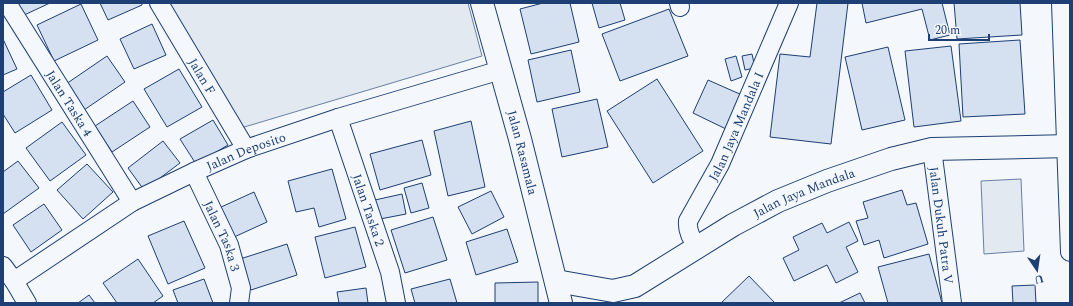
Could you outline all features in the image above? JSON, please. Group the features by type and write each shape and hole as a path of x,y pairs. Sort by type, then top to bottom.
{"street":[{"name":"Jalan Taska 4","path":"7,3 132,202"},
{"name":"Jalan F","path":"159,3 246,149"},
{"name":"Jalan Rasamala","path":"482,3 502,70 561,303"},
{"name":"Jalan Jaya Mandala I","path":"698,247 691,238 688,220 720,164 789,3"},
{"path":"1060,3 1068,146 1070,252"},
{"name":"Jalan Deposito","path":"14,281 132,202 246,149 338,118 502,70"},
{"name":"Jalan Taska 2","path":"338,118 390,272 396,303"},
{"name":"Jalan Jaya Mandala","path":"556,281 613,291 635,286 733,225 778,200 891,159 932,149 1068,146"},
{"name":"Jalan Dukuh Patra V","path":"932,149 952,303"},
{"name":"Jalan Taska 3","path":"194,172 229,245 241,288 239,303"},
{"path":"3,266 27,303"}],"shaded area":[{"path":"165,3 468,3 482,56 241,128"},
{"path":"1021,179 1024,251 984,254 981,181"}],"building":[{"path":"16,3 50,3 22,16"},
{"path":"100,3 142,3 142,5 108,20"},
{"path":"543,3 570,3 579,42 531,54 520,9"},
{"path":"592,3 620,3 625,20 599,28"},
{"path":"817,3 848,3 831,144 770,137 780,54 810,57"},
{"path":"862,3 942,3 950,35 930,40 922,9 866,23"},
{"path":"954,3 1020,3 1022,35 957,39"},
{"path":"81,4 98,40 54,61 37,25"},
{"path":"669,9 688,56 620,81 602,34"},
{"path":"152,24 166,55 134,69 120,39"},
{"path":"3,39 17,69 3,75"},
{"path":"1020,40 1025,114 963,117 959,44"},
{"path":"951,46 961,121 914,127 905,51"},
{"path":"888,47 905,120 862,130 845,57"},
{"path":"571,50 580,92 537,102 528,60"},
{"path":"752,54 755,68 745,70 742,56"},
{"path":"107,56 125,82 84,110 66,84"},
{"path":"736,56 742,77 731,81 725,59"},
{"path":"179,69 202,107 167,127 144,89"},
{"path":"31,75 52,110 15,133 3,114 3,92"},
{"path":"657,79 703,151 653,183 607,111"},
{"path":"708,80 742,95 726,129 693,113"},
{"path":"597,99 608,147 562,157 552,109"},
{"path":"133,101 150,127 112,152 95,126"},
{"path":"213,120 228,145 196,164 180,139"},
{"path":"471,121 485,187 448,196 434,131"},
{"path":"62,122 86,155 50,181 26,148"},
{"path":"422,140 431,175 380,190 370,154"},
{"path":"163,141 180,163 144,190 128,168"},
{"path":"18,161 39,188 3,214 3,172"},
{"path":"87,164 113,192 83,219 57,190"},
{"path":"332,169 346,219 319,227 314,208 296,212 288,181"},
{"path":"422,183 429,208 411,213 404,188"},
{"path":"902,190 907,205 916,203 928,244 884,258 879,240 864,245 856,221 868,218 863,202"},
{"path":"491,191 504,217 472,234 458,207"},
{"path":"254,192 267,222 232,238 219,208"},
{"path":"402,194 406,214 380,219 375,200"},
{"path":"44,204 62,230 31,252 13,225"},
{"path":"433,217 447,260 405,273 391,230"},
{"path":"184,221 205,268 168,284 148,236"},
{"path":"849,222 858,241 846,247 858,272 836,283 827,265 794,281 783,258 799,250 793,237 822,223 827,233"},
{"path":"355,227 366,267 325,278 315,237"},
{"path":"507,229 518,262 476,275 466,242"},
{"path":"287,244 297,275 251,290 240,259"},
{"path":"929,254 942,303 888,303 878,267"},
{"path":"138,259 163,296 153,303 117,303 103,283"},
{"path":"749,276 775,303 721,303"},
{"path":"204,279 213,303 178,303 173,290"},
{"path":"450,279 457,303 415,303 411,289"},
{"path":"538,282 538,303 495,303 495,283"},
{"path":"1035,285 1036,303 1013,303 1012,286"},
{"path":"366,288 368,303 339,303 337,292"},
{"path":"860,293 865,303 839,303"},
{"path":"89,295 95,303 78,303"}]}
